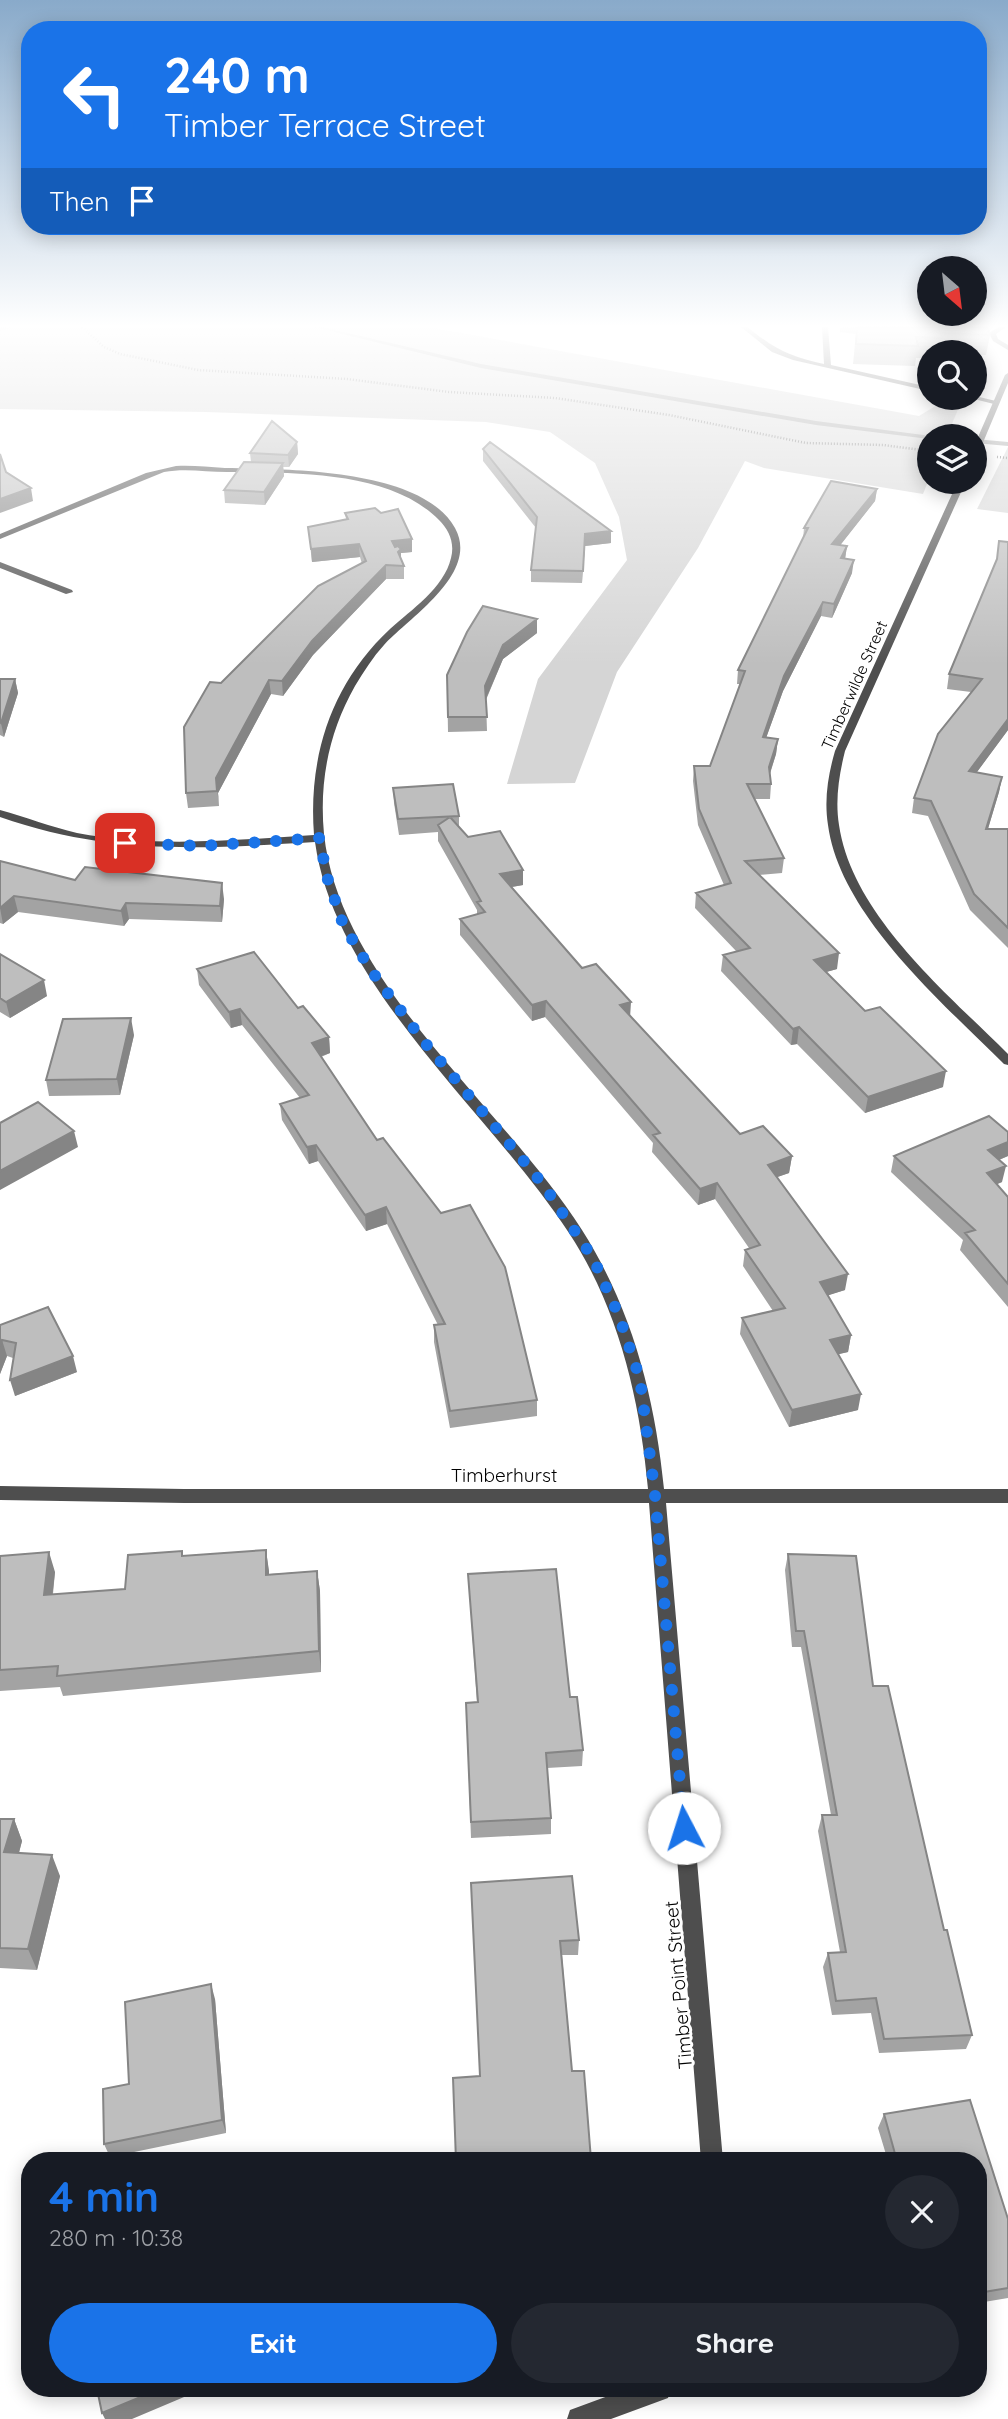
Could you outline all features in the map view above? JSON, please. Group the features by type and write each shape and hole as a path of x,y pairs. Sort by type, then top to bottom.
{"street":[{"name":"Timber Point Street","path":"0,537 167,469 299,471 373,483 404,493 429,506 447,522 457,538 454,566 440,584 379,645 351,683 331,724 320,762 317,807 320,838 326,874 343,924 370,969 421,1038 542,1183 593,1258 619,1316 640,1379 655,1495 711,2152"},
{"name":"Timberwilde Street","path":"956,494 840,751 831,806 835,836 843,864 884,930 913,964 1008,1061"},
{"path":"0,565 69,592"},
{"path":"0,813 46,830 103,842 201,846 320,838"},
{"name":"Timberhurst","path":"0,1493 184,1496 1008,1496"},
{"path":"579,2419 638,2397"}],"path":[{"path":"791,440 917,449"}],"shaded area":[{"path":"561,440 917,440 917,493 764,468 745,461 698,548 617,672 575,783 507,784 538,679 627,560 619,517 595,463"},
{"path":"1008,447 1008,513 977,509 987,494"}],"building":[{"path":"259,440 297,442 288,455 250,453"},
{"path":"490,442 611,531 585,534 583,571 531,570 537,517 483,449"},
{"path":"0,454 6,472 31,488 0,499"},
{"path":"244,462 283,463 264,492 224,490"},
{"path":"831,481 877,489 832,544 847,546 841,558 854,560 834,604 823,602 784,676 763,737 778,739 769,767 771,784 747,784 784,858 745,861 839,953 814,960 865,1011 880,1007 946,1071 868,1097 799,1027 793,1029 723,955 750,948 696,893 731,883 699,809 694,766 710,766 745,671 738,670 808,528 804,528"},
{"path":"375,508 381,513 398,509 412,539 392,541 395,547 401,549 398,552 404,566 386,565 312,641 282,681 269,680 216,778 217,791 186,793 184,727 210,682 221,683 318,586 366,561 359,544 311,549 308,527 348,519 345,513"},
{"path":"999,541 1008,542 1008,719 969,771 1002,777 986,829 1008,829 1008,928 974,894 931,801 914,798 938,734 982,679 949,674 997,559"},
{"path":"483,606 537,619 503,645 485,686 487,717 448,717 447,675 467,632"},
{"path":"0,679 15,679 1,723 0,722"},
{"path":"453,784 459,816 398,819 393,788"},
{"path":"450,817 468,837 500,831 523,870 500,874 582,968 596,964 631,1002 620,1005 740,1134 763,1126 792,1156 768,1165 848,1274 820,1282 851,1335 830,1340 861,1394 792,1410 742,1318 785,1308 745,1250 760,1245 717,1183 700,1189 653,1135 660,1133 546,1001 532,1005 460,919 485,912 477,902 481,901 438,825"},
{"path":"0,861 75,880 85,867 222,883 220,906 126,903 121,911 14,896 0,908"},
{"path":"254,952 298,1008 303,1006 329,1037 312,1043 377,1140 383,1138 441,1213 470,1205 505,1267 537,1400 450,1411 434,1325 445,1324 386,1207 365,1215 316,1145 307,1147 280,1104 309,1095 240,1009 229,1012 197,969"},
{"path":"0,954 44,980 6,1002 0,998"},
{"path":"131,1018 117,1079 46,1080 63,1019"},
{"path":"38,1102 74,1131 0,1171 0,1123"},
{"path":"989,1116 1008,1132 1008,1142 988,1150 1006,1166 987,1173 1008,1197 1008,1284 965,1233 975,1230 894,1156"},
{"path":"48,1307 73,1356 10,1380 16,1343 2,1340 0,1346 0,1325"},
{"path":"266,1550 266,1575 317,1571 319,1651 57,1676 58,1666 0,1670 0,1556 49,1552 44,1595 125,1589 128,1555 182,1551 182,1556"},
{"path":"788,1554 856,1556 873,1686 888,1686 944,1930 947,1930 972,2035 884,2039 876,1998 836,2001 828,1953 846,1952 822,1815 837,1815 804,1631 796,1631"},
{"path":"556,1569 570,1697 577,1697 583,1750 546,1753 551,1818 471,1822 466,1703 478,1702 468,1574"},
{"path":"0,1819 14,1819 4,1852 52,1855 28,1949 0,1948"},
{"path":"572,1876 579,1940 560,1941 572,2071 584,2071 590,2152 456,2152 453,2078 480,2076 471,1883"},
{"path":"211,1984 222,2120 104,2144 103,2089 129,2084 125,2002"},
{"path":"970,2100 987,2152 895,2152 884,2114"},
{"path":"987,2153 1008,2219 1008,2288 987,2292"},
{"path":"99,2397 141,2397 102,2413"}],"waterway":[{"path":"987,442 1008,444"}],"route":[{"path":"125,843 201,846 320,838 326,874 343,924 370,969 421,1038 542,1183 593,1258 619,1316 640,1379 655,1495 684,1828"}]}
